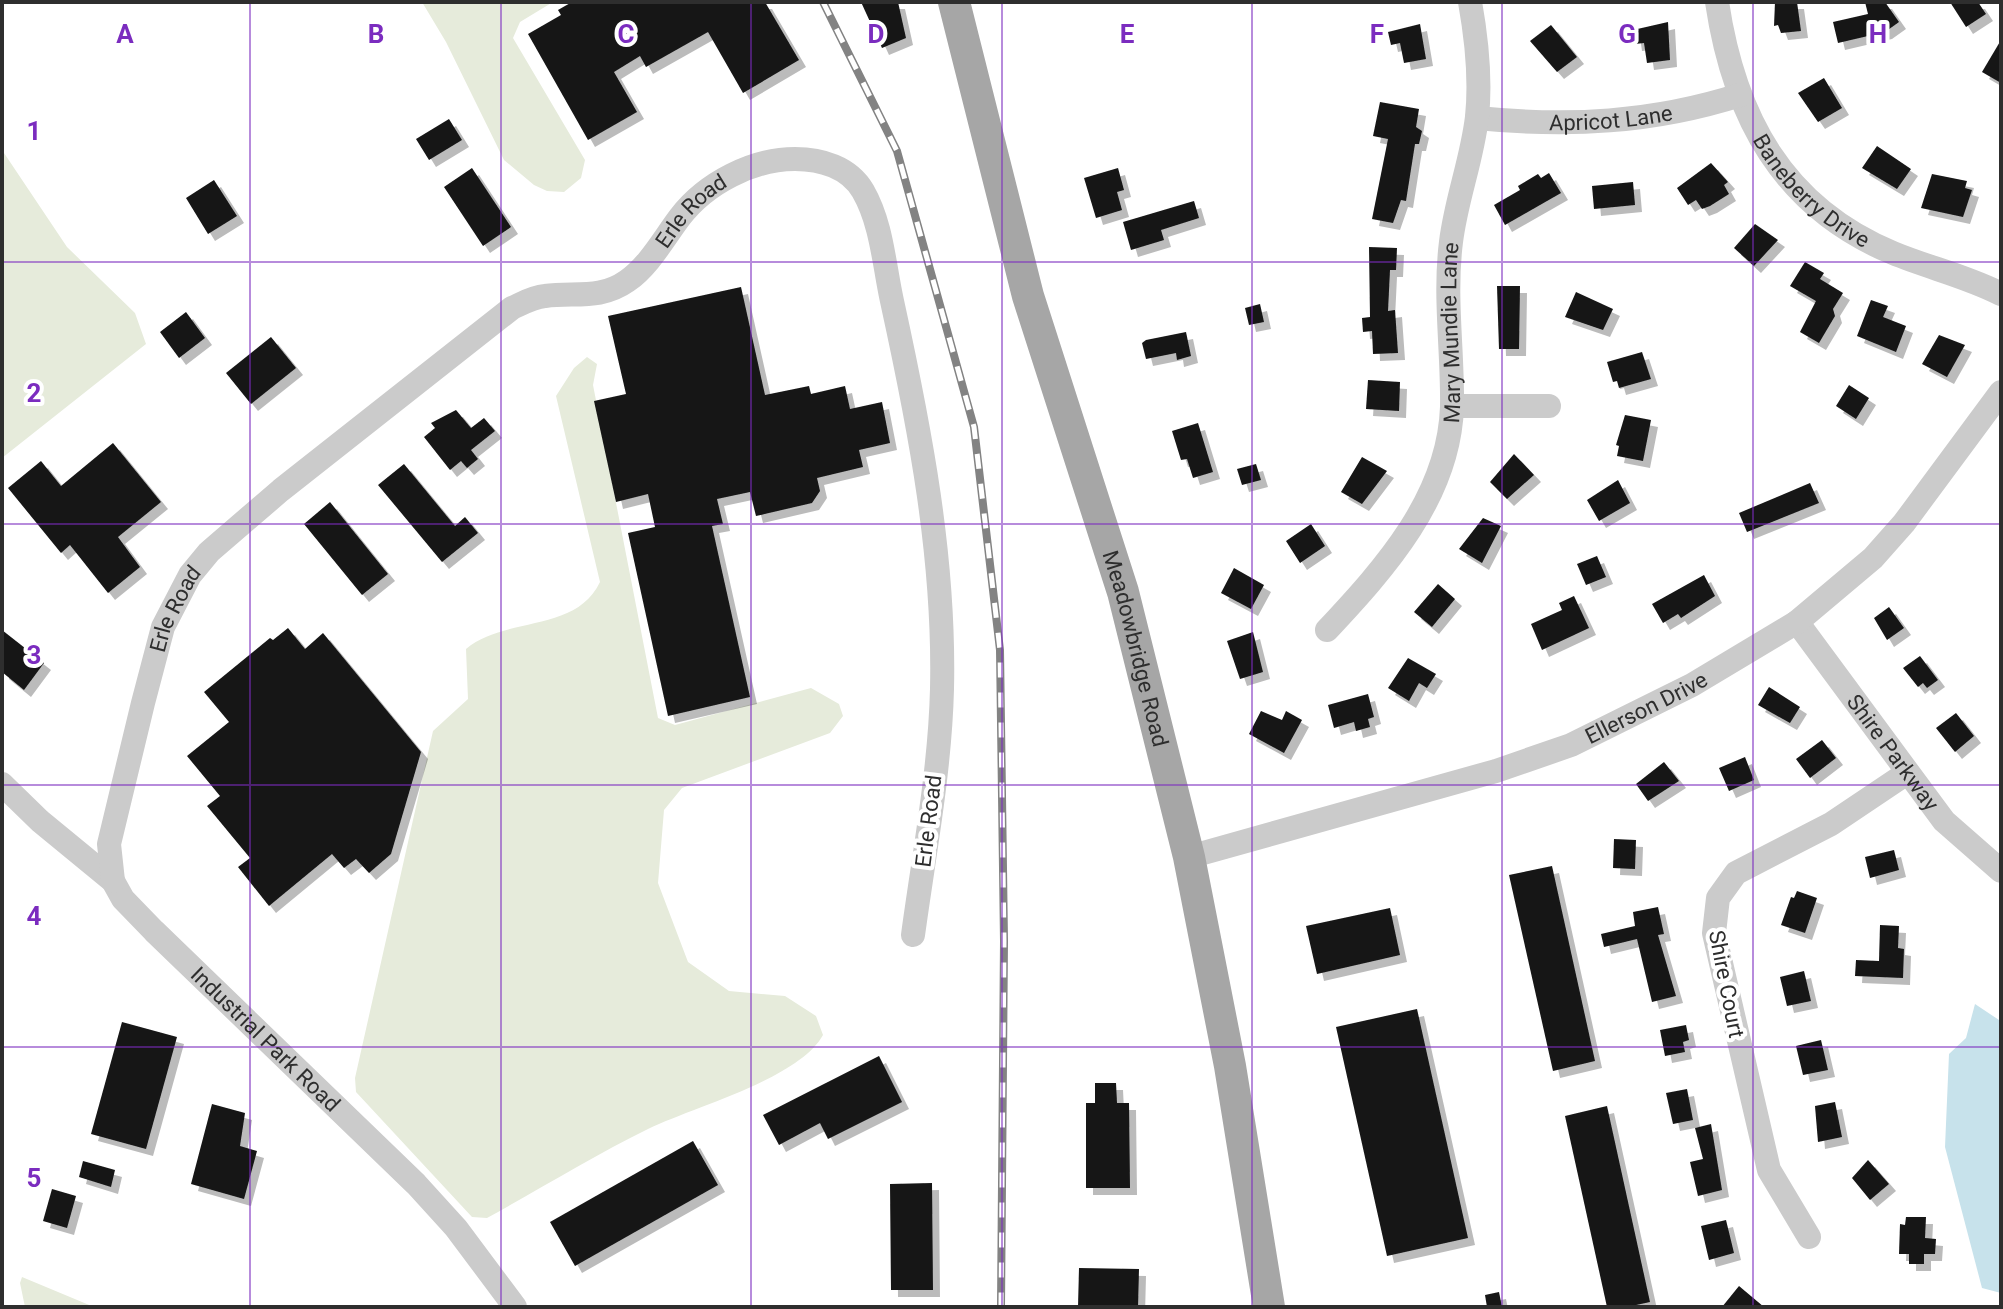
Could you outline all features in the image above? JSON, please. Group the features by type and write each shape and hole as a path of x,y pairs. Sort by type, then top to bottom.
{"main road":[{"name":"Meadowbridge Road","path":"954,2 1028,296 1123,592 1189,857 1230,1066 1269,1307"}],"street":[{"name":"Mary Mundie Lane","path":"1327,630 1385,564 1419,516 1444,459 1452,406 1449,258 1454,217 1477,118 1478,47 1470,2"},
{"name":"Baneberry Drive","path":"1717,2 1729,62 1740,95 1768,153 1786,178 1828,218 1895,254 1946,270 2001,294"},
{"name":"Apricot Lane","path":"1477,118 1580,124 1623,122 1688,111 1740,95"},
{"name":"Erle Road","path":"113,881 109,844 163,627 184,585 209,552 281,490 512,308 545,296 584,297 613,290 629,280 683,213 703,194 748,167 796,159 839,168 852,178 868,204 882,247 925,464 939,579 942,691 913,935"},
{"name":"Ellerson Drive","path":"1189,857 1496,771 1571,745 1692,685 1797,622 1838,591 1904,523 2001,392"},
{"path":"1452,406 1549,406"},
{"name":"Shire Parkway","path":"1797,622 1944,821 2001,871"},
{"name":"Shire Court","path":"1809,1237 1783,1197 1766,1161 1714,933 1714,915 1718,898 1736,873 1831,824 1907,773"},
{"name":"Industrial Park Road","path":"2,784 113,881 123,899 154,931 416,1184 456,1228 515,1307"}],"green space":[{"path":"422,2 553,2 520,22 513,38 585,160 581,178 564,192 547,191 534,185 504,160 446,42"},
{"path":"2,150 67,247 135,313 146,344 2,458"},
{"path":"587,357 597,364 593,385 658,718 675,725 811,688 839,704 843,716 830,733 682,788 664,810 658,883 688,962 729,991 785,996 816,1016 823,1035 810,1051 769,1078 648,1129 487,1218 472,1217 356,1092 355,1078 433,731 468,699 466,649 500,632 557,617 574,609 589,598 600,582 556,396 574,368"},
{"path":"22,1277 94,1307 25,1307 20,1283"}],"water":[{"path":"1975,1004 1999,1020 2001,1004 2001,1293 1982,1288 1945,1147 1949,1054 1966,1038"}],"building":[{"path":"572,2 765,2 799,60 743,93 708,32 646,67 640,56 614,72 637,112 588,140 528,34 561,15 558,10"},
{"path":"861,2 898,2 906,38 882,48"},
{"path":"1775,2 1797,2 1801,31 1781,33 1778,25 1774,26"},
{"path":"1865,2 1885,2 1899,22 1885,32 1838,43 1833,22 1868,14"},
{"path":"1950,2 1978,2 1986,14 1966,27"},
{"path":"1668,22 1670,60 1647,63 1644,43 1635,44 1633,30"},
{"path":"1420,24 1426,59 1404,63 1400,43 1391,45 1388,32"},
{"path":"1551,25 1577,57 1557,72 1530,41"},
{"path":"2001,40 2001,83 1982,72"},
{"path":"1824,78 1842,108 1818,122 1798,93"},
{"path":"1380,102 1419,109 1416,127 1422,131 1419,144 1415,144 1406,201 1401,200 1393,223 1372,219 1388,139 1373,136"},
{"path":"449,119 462,140 429,160 416,139"},
{"path":"1877,146 1911,169 1897,189 1862,168"},
{"path":"1711,163 1728,182 1724,185 1729,194 1702,209 1696,200 1688,205 1677,188"},
{"path":"472,168 511,227 483,246 444,187"},
{"path":"1118,168 1124,190 1117,192 1122,210 1096,218 1084,178"},
{"path":"1549,173 1561,193 1505,225 1494,205 1520,190 1518,186 1538,174 1541,178"},
{"path":"1932,174 1967,181 1965,188 1972,190 1963,217 1921,208"},
{"path":"214,180 237,216 208,234 186,198"},
{"path":"1633,182 1635,205 1594,209 1592,186"},
{"path":"1194,201 1199,218 1161,230 1164,240 1131,250 1123,222"},
{"path":"1755,224 1778,240 1754,266 1734,248"},
{"path":"1369,247 1397,248 1396,270 1390,270 1388,311 1395,310 1398,353 1373,354 1372,331 1363,332 1362,318 1370,317"},
{"path":"1805,262 1824,273 1820,279 1843,293 1833,309 1835,316 1819,343 1800,332 1816,301 1790,286"},
{"path":"1497,286 1520,286 1519,349 1499,349"},
{"path":"741,287 765,395 809,386 811,394 845,386 850,409 882,402 890,443 859,450 863,467 817,478 820,491 812,503 756,516 750,492 717,499 723,524 712,526 750,697 668,716 628,533 655,527 648,494 616,502 594,401 626,394 608,316"},
{"path":"1576,292 1613,309 1603,330 1565,317"},
{"path":"1871,300 1888,306 1883,317 1906,326 1896,352 1857,336"},
{"path":"1260,304 1264,322 1249,325 1245,308"},
{"path":"186,312 205,338 179,358 160,332"},
{"path":"1186,332 1191,356 1177,360 1176,353 1146,359 1142,343 1146,340"},
{"path":"1939,335 1965,345 1947,377 1922,364"},
{"path":"271,337 296,368 251,404 226,373"},
{"path":"1642,352 1651,379 1619,388 1617,381 1613,382 1607,362"},
{"path":"1368,380 1400,382 1399,411 1366,409"},
{"path":"1849,385 1869,398 1856,419 1836,406"},
{"path":"456,410 471,428 484,418 495,431 471,450 478,459 467,468 461,461 450,470 424,437 435,428 431,423"},
{"path":"1625,415 1651,420 1643,461 1617,456 1619,446 1616,445"},
{"path":"1198,423 1213,472 1193,478 1187,459 1181,460 1172,431"},
{"path":"113,443 161,502 118,537 140,567 108,593 70,545 61,553 8,488 41,461 61,486"},
{"path":"1514,454 1534,475 1507,499 1490,482"},
{"path":"1362,457 1387,471 1362,504 1341,492"},
{"path":"404,464 455,526 465,517 478,533 442,562 378,485"},
{"path":"1256,464 1261,480 1242,485 1237,469"},
{"path":"1618,480 1630,503 1599,521 1587,500"},
{"path":"1810,483 1819,503 1747,532 1739,513"},
{"path":"330,502 388,574 362,595 304,524"},
{"path":"1483,518 1501,526 1482,563 1459,549"},
{"path":"1311,524 1325,546 1300,563 1286,541"},
{"path":"1597,556 1606,577 1586,585 1577,564"},
{"path":"1234,568 1264,585 1251,609 1221,593"},
{"path":"1704,575 1715,596 1681,618 1678,614 1663,623 1652,604"},
{"path":"1438,584 1455,599 1432,627 1414,612"},
{"path":"1574,596 1589,628 1542,650 1531,624 1562,610 1559,603"},
{"path":"1889,607 1904,628 1887,640 1874,618"},
{"path":"288,628 305,649 323,633 421,752 391,854 369,873 356,859 344,868 332,854 269,906 238,867 250,858 207,806 220,796 187,756 229,722 204,692 270,638 273,640"},
{"path":"2,630 44,663 24,690 2,672"},
{"path":"1253,632 1263,672 1240,679 1227,641"},
{"path":"1920,656 1938,680 1927,688 1923,683 1918,687 1903,668"},
{"path":"1408,658 1436,674 1427,688 1419,683 1409,701 1388,688"},
{"path":"1769,687 1800,707 1790,723 1758,705"},
{"path":"1368,694 1374,717 1368,719 1370,727 1356,731 1354,722 1334,728 1328,705"},
{"path":"1261,711 1282,720 1286,711 1302,720 1284,753 1249,734"},
{"path":"1956,713 1974,736 1955,752 1936,728"},
{"path":"1822,740 1836,758 1810,778 1796,759"},
{"path":"1745,757 1754,780 1729,791 1719,768"},
{"path":"1664,762 1679,781 1648,801 1636,784"},
{"path":"1614,839 1636,840 1635,869 1613,868"},
{"path":"1894,850 1899,870 1870,878 1865,857"},
{"path":"1552,866 1595,1061 1553,1071 1509,875"},
{"path":"1797,891 1817,898 1805,933 1781,925 1791,897 1794,898"},
{"path":"1658,907 1664,934 1658,935 1676,996 1652,1002 1637,939 1604,947 1601,934 1635,926 1633,912"},
{"path":"1390,908 1400,955 1317,974 1306,926"},
{"path":"1880,925 1899,926 1898,948 1904,949 1903,978 1855,976 1856,960 1879,961"},
{"path":"1804,971 1811,1001 1787,1006 1780,977"},
{"path":"1417,1009 1468,1238 1387,1256 1336,1027"},
{"path":"122,1022 177,1037 146,1149 91,1134"},
{"path":"1686,1025 1689,1040 1683,1042 1685,1052 1665,1056 1660,1030"},
{"path":"1821,1040 1828,1070 1803,1075 1796,1046"},
{"path":"879,1056 902,1102 828,1139 820,1123 779,1145 763,1115"},
{"path":"1095,1083 1116,1083 1117,1103 1129,1103 1130,1188 1086,1188 1086,1103 1095,1103"},
{"path":"1687,1089 1693,1120 1673,1124 1666,1093"},
{"path":"1835,1102 1842,1137 1818,1142 1815,1106"},
{"path":"212,1104 245,1113 240,1146 257,1151 244,1199 191,1184"},
{"path":"1607,1106 1650,1302 1627,1307 1607,1307 1565,1116"},
{"path":"1711,1124 1722,1190 1698,1196 1690,1162 1703,1159 1695,1128"},
{"path":"693,1141 718,1185 575,1266 550,1222"},
{"path":"1868,1160 1889,1184 1870,1200 1852,1178"},
{"path":"83,1161 115,1170 111,1187 79,1177"},
{"path":"932,1183 933,1290 891,1290 890,1184"},
{"path":"52,1189 76,1196 67,1228 43,1221"},
{"path":"1906,1217 1926,1217 1925,1238 1936,1239 1935,1254 1924,1254 1924,1264 1909,1264 1909,1254 1899,1254 1900,1224 1905,1225"},
{"path":"1726,1220 1734,1253 1709,1260 1701,1226"},
{"path":"1079,1268 1139,1269 1138,1307 1078,1307"},
{"path":"1739,1286 1764,1307 1722,1307"},
{"path":"1499,1292 1502,1307 1487,1307 1485,1295"}],"railway":[{"path":"823,2 897,151 974,427 1000,650 1004,941 1001,1307"}]}
